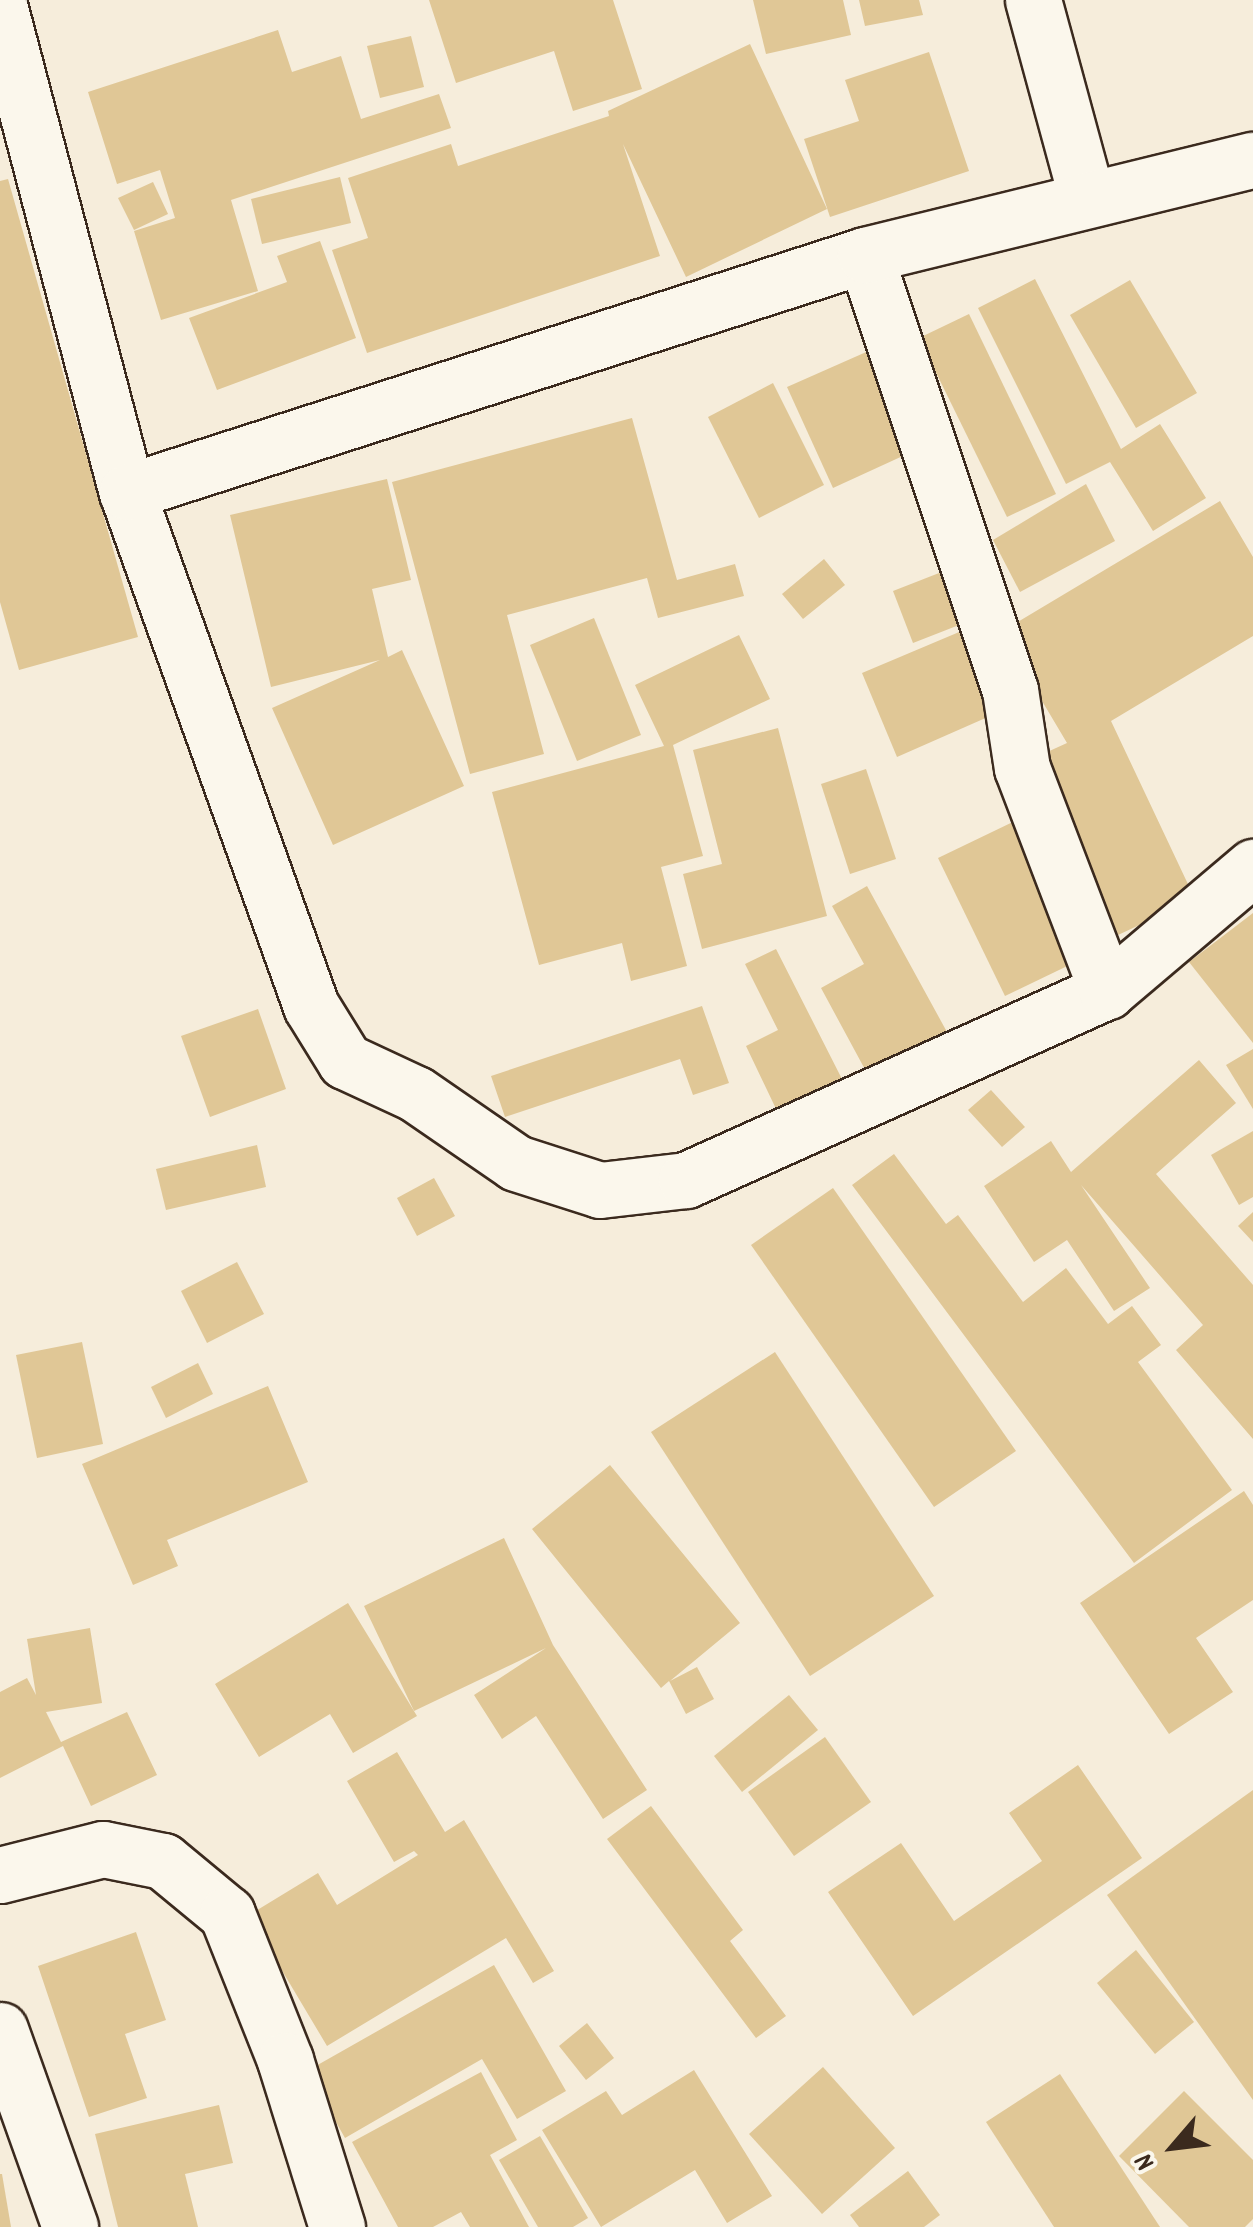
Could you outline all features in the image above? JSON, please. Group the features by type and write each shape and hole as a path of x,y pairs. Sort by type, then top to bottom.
{"street":[{"path":"1033,0 1087,200"},
{"path":"0,9 127,492 312,1006 344,1061 416,1094 516,1163 600,1190 686,1180 1107,991 1253,867"},
{"path":"127,492 865,256 1253,160"},
{"path":"865,256 1010,690 1022,768 1107,991"},
{"path":"0,1875 102,1849 116,1851 163,1861 227,1914 286,2060 338,2227"},
{"path":"0,2030 70,2227"}],"building":[{"path":"429,0 613,0 642,89 573,111 554,51 456,83"},
{"path":"753,0 843,0 851,35 766,54"},
{"path":"859,0 919,0 923,15 865,26"},
{"path":"278,30 292,72 341,56 361,119 439,94 451,128 231,200 258,291 161,320 134,231 175,218 160,170 117,184 88,92"},
{"path":"411,36 424,87 380,98 367,46"},
{"path":"750,44 827,209 686,277 623,144 660,256 367,353 332,250 368,238 348,178 451,144 458,166 609,116 608,111"},
{"path":"929,52 969,171 830,217 804,139 859,121 845,80"},
{"path":"340,177 351,223 262,244 251,199"},
{"path":"8,179 138,637 19,670 0,602 0,181"},
{"path":"153,182 168,214 134,230 118,198"},
{"path":"320,241 356,338 217,390 189,318 287,282 277,256"},
{"path":"1035,279 1121,449 1160,424 1206,498 1153,531 1110,462 1066,484 978,308"},
{"path":"1130,280 1197,393 1136,428 1070,315"},
{"path":"969,314 1056,494 1007,517 919,338"},
{"path":"873,349 918,449 833,488 787,387"},
{"path":"773,383 824,485 759,518 708,417"},
{"path":"632,418 677,580 735,564 744,596 658,618 647,578 507,615 544,754 470,774 392,482"},
{"path":"387,479 411,580 372,589 388,657 402,650 464,786 333,845 272,708 380,660 271,687 230,515"},
{"path":"1086,484 1115,541 1020,592 993,540"},
{"path":"1220,501 1253,557 1253,636 1111,721 1195,899 1118,935 1034,758 1067,743 1001,632"},
{"path":"824,559 845,585 803,619 782,594"},
{"path":"957,566 977,618 913,643 893,591"},
{"path":"594,618 641,735 577,761 530,645"},
{"path":"971,627 1006,709 897,757 862,673"},
{"path":"739,635 770,699 673,745 703,856 661,867 687,966 631,981 622,943 539,965 492,792 664,746 635,685"},
{"path":"778,728 827,916 702,949 683,874 722,864 693,750"},
{"path":"866,769 896,859 850,874 821,784"},
{"path":"1019,819 1086,957 1005,996 938,858"},
{"path":"867,886 947,1032 868,1075 821,988 864,964 832,906"},
{"path":"1253,913 1253,1043 1189,962"},
{"path":"776,949 843,1081 778,1113 746,1046 778,1030 745,964"},
{"path":"702,1006 729,1083 693,1095 680,1059 505,1117 491,1076"},
{"path":"258,1009 286,1089 210,1117 181,1036"},
{"path":"1253,1049 1253,1109 1226,1065"},
{"path":"1199,1060 1236,1103 1156,1174 1253,1285 1253,1439 1176,1350 1203,1325 1081,1185 1150,1288 1114,1311 1067,1240 1034,1262 984,1186 1051,1141 1071,1172"},
{"path":"991,1090 1025,1127 1002,1147 968,1110"},
{"path":"1253,1131 1253,1197 1239,1205 1211,1155"},
{"path":"257,1145 266,1187 166,1210 156,1169"},
{"path":"894,1154 946,1224 958,1215 1023,1302 1066,1268 1108,1324 1132,1306 1161,1345 1138,1362 1232,1490 1134,1563 852,1185"},
{"path":"434,1178 455,1216 417,1236 397,1198"},
{"path":"833,1188 1016,1451 934,1507 751,1245"},
{"path":"1253,1212 1253,1242 1238,1226"},
{"path":"237,1262 264,1314 207,1343 181,1291"},
{"path":"82,1342 103,1444 37,1458 16,1355"},
{"path":"775,1352 934,1596 810,1676 651,1432"},
{"path":"198,1363 213,1394 166,1418 151,1387"},
{"path":"268,1386 308,1482 167,1540 178,1566 133,1585 82,1464"},
{"path":"610,1465 740,1623 670,1681 697,1667 714,1699 686,1714 669,1681 661,1688 532,1529"},
{"path":"1244,1491 1253,1505 1253,1600 1196,1638 1233,1692 1169,1734 1080,1603"},
{"path":"504,1538 553,1645 647,1790 603,1819 536,1716 502,1739 474,1695 546,1648 414,1711 364,1606"},
{"path":"348,1603 417,1716 353,1753 330,1714 259,1757 215,1684"},
{"path":"90,1628 102,1703 46,1712 61,1742 127,1712 157,1775 91,1806 63,1746 0,1778 0,1692 27,1678 36,1695 27,1639"},
{"path":"789,1695 818,1730 742,1792 714,1756"},
{"path":"825,1737 871,1802 794,1856 748,1792"},
{"path":"397,1752 445,1832 464,1820 554,1971 533,1983 506,1938 327,2046 249,1915 318,1873 337,1905 418,1855 414,1851 394,1862 347,1781"},
{"path":"1078,1765 1142,1858 913,2016 828,1892 901,1843 954,1921 1042,1861 1009,1813"},
{"path":"1253,1790 1253,2100 1107,1895"},
{"path":"651,1806 743,1930 730,1941 786,2016 756,2038 607,1839"},
{"path":"136,1932 166,2020 125,2034 147,2098 89,2117 38,1966"},
{"path":"1136,1950 1194,2022 1155,2054 1097,1983"},
{"path":"494,1965 566,2091 517,2119 482,2059 345,2138 307,2071"},
{"path":"587,2023 614,2058 586,2080 559,2046"},
{"path":"823,2067 895,2148 822,2214 749,2134"},
{"path":"694,2070 772,2196 727,2223 695,2170 601,2227 542,2130 606,2091 622,2115"},
{"path":"481,2072 517,2140 490,2155 529,2227 470,2227 461,2212 433,2227 398,2227 352,2142"},
{"path":"1060,2074 1160,2227 1054,2227 986,2122"},
{"path":"1184,2091 1253,2160 1253,2219 1245,2227 1189,2227 1119,2156"},
{"path":"219,2105 233,2163 185,2174 198,2227 118,2227 95,2134"},
{"path":"540,2136 588,2218 573,2227 538,2227 499,2160"},
{"path":"908,2171 940,2215 924,2227 859,2227 850,2215"},
{"path":"2,2174 11,2227 0,2227"}]}
